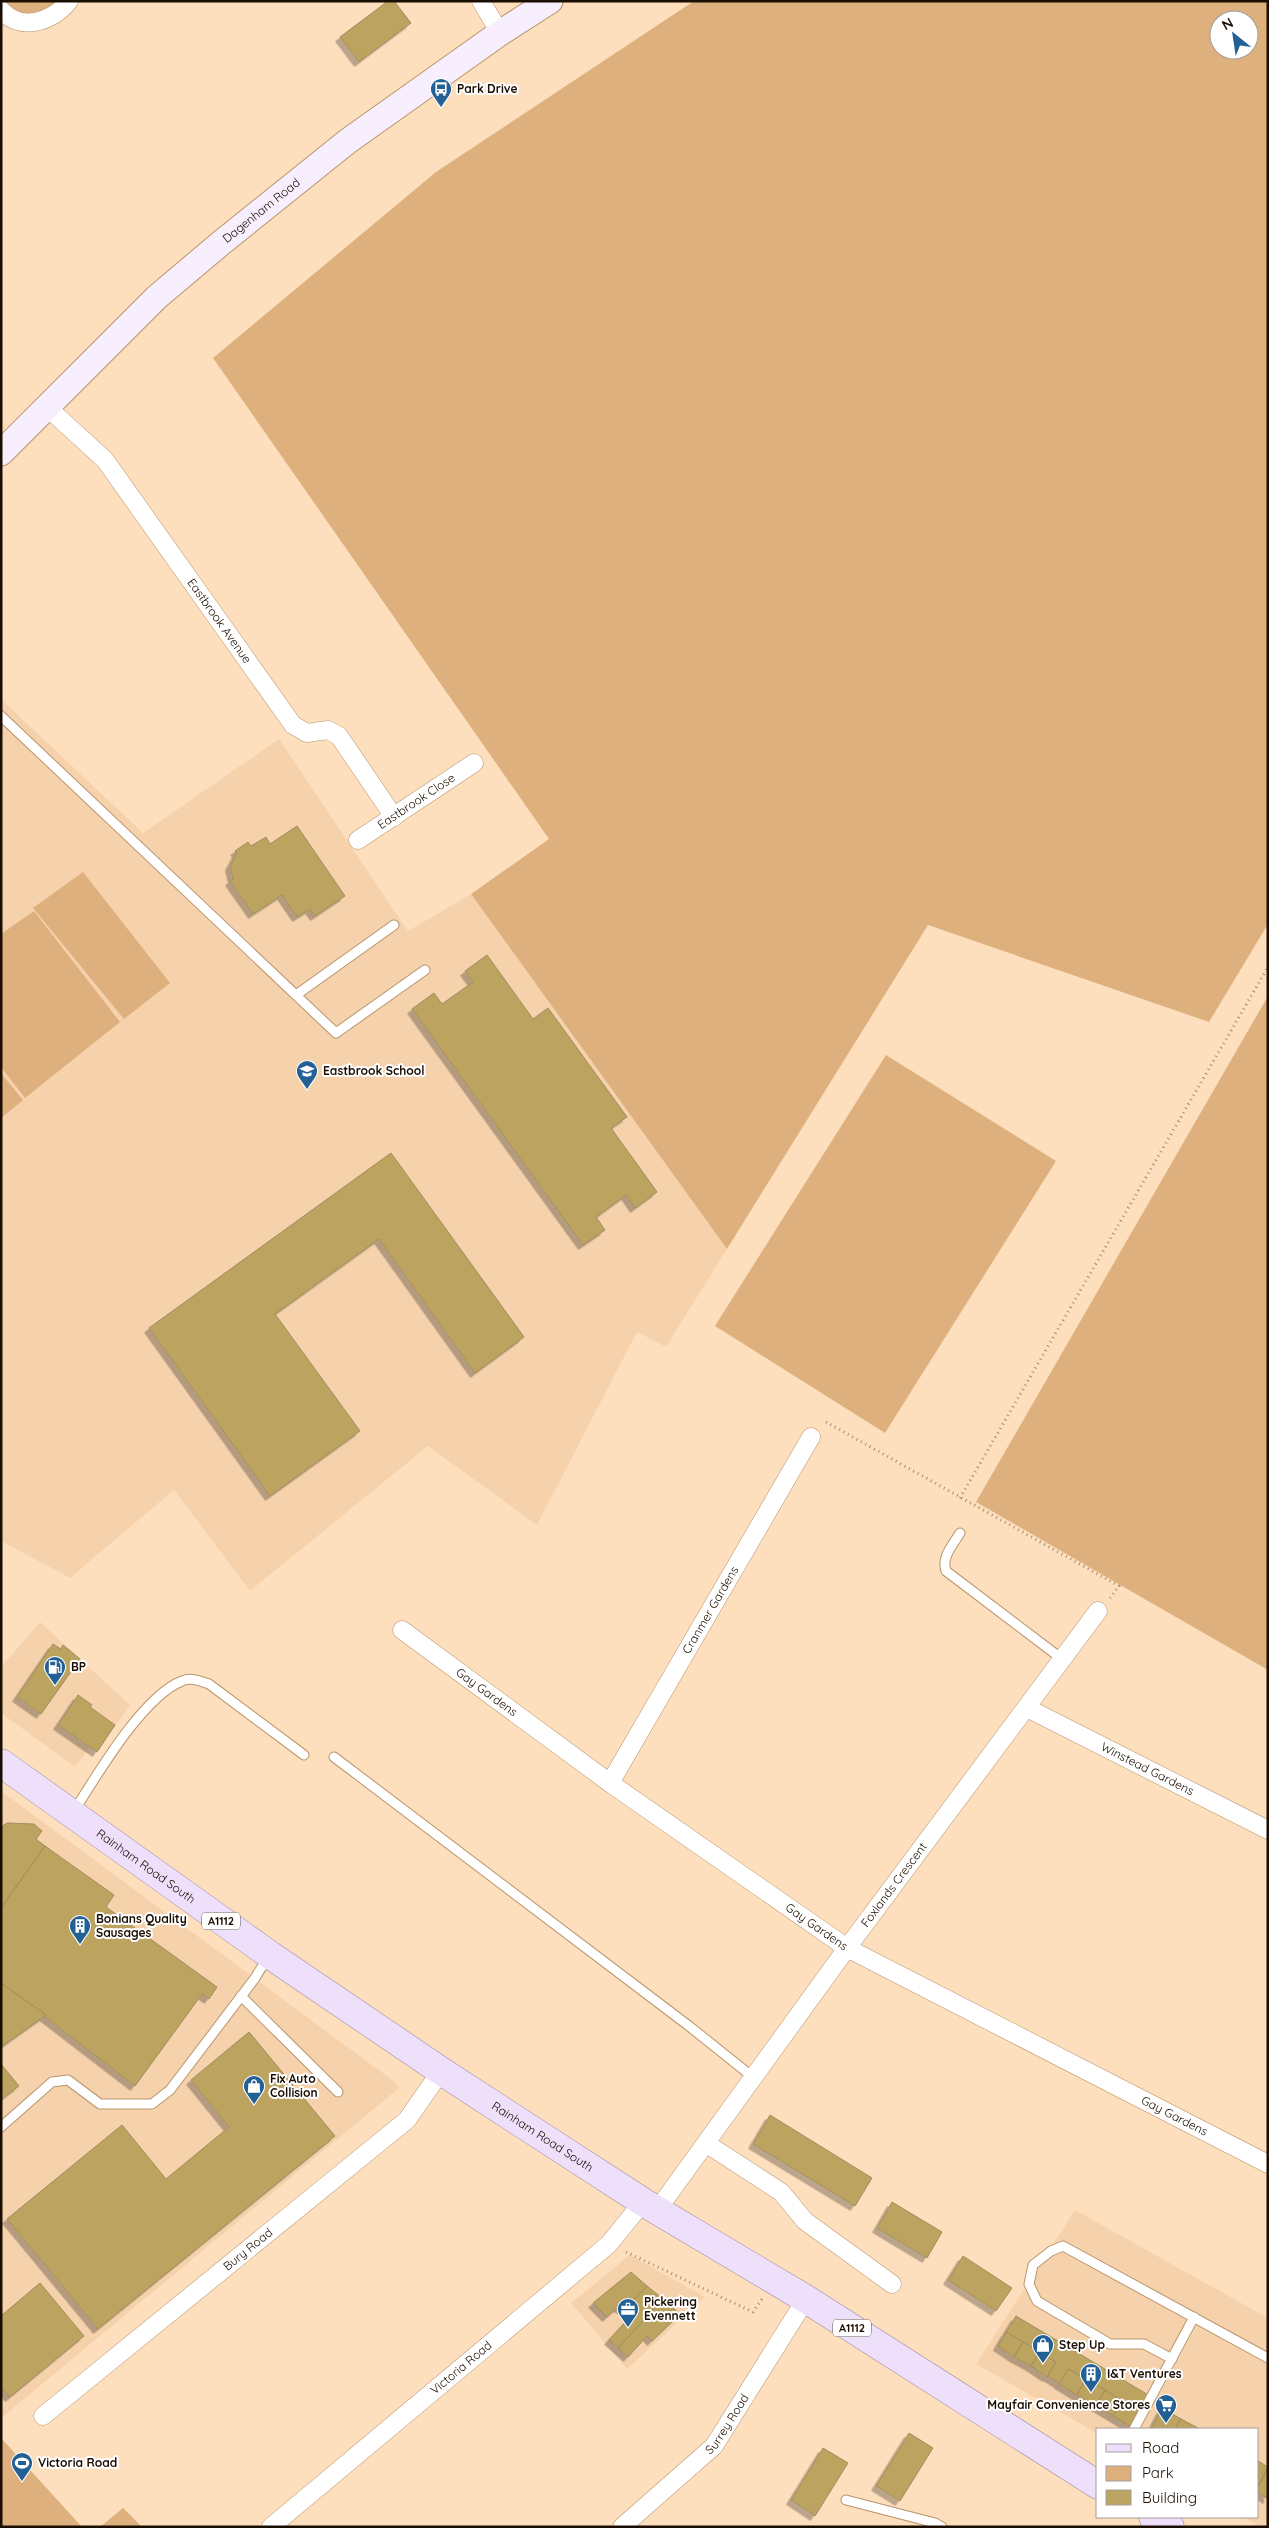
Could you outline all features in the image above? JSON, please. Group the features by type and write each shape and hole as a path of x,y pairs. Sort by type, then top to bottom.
{"main road":[{"name":"Rainham Road South","path":"3,1766 270,1955 440,2071 651,2206 806,2299 1096,2484"},
{"path":"1155,2518 1170,2527"}],"street":[{"path":"1,10 16,20 31,23 46,20 60,13 69,1"},
{"path":"481,1 500,33"},
{"name":"Dagenham Road","path":"1,453 157,297 221,243 348,142 500,33 550,1"},
{"name":"Eastbrook Avenue","path":"47,407 105,460 293,725 307,733 328,730 339,736 394,816"},
{"name":"Eastbrook Close","path":"358,840 474,763"},
{"name":"Cranmer Gardens","path":"610,1784 811,1436"},
{"name":"Foxlands Crescent","path":"651,2206 707,2144 847,1948 1098,1610"},
{"name":"Gay Gardens","path":"402,1630 610,1784 847,1948 1268,2164"},
{"name":"Winstead Gardens","path":"1027,1708 1268,1830"},
{"name":"Bury Road","path":"43,2416 407,2120 440,2071"},
{"path":"707,2144 781,2192 805,2221 892,2284"},
{"name":"Victoria Road","path":"271,2527 610,2244 651,2206"},
{"name":"Surrey Road","path":"632,2524 714,2446 806,2299"}],"lane":[{"path":"1,716 336,1033 425,970"},
{"path":"296,995 394,924"},
{"path":"960,1533 946,1555 943,1564 946,1572 1062,1659"},
{"path":"72,1815 116,1748 150,1705 161,1694 183,1680 196,1679 208,1684 304,1755"},
{"path":"334,1757 689,2026 754,2078"},
{"path":"1,2127 52,2082 68,2080 100,2104 152,2104 170,2090 270,1955"},
{"path":"241,1996 338,2092"},
{"path":"1172,2360 1144,2344 1110,2344 1037,2301 1029,2284 1033,2265 1051,2251 1063,2246 1268,2358"},
{"path":"1135,2428 1194,2317"},
{"path":"846,2500 935,2523 942,2527"}],"path":[{"path":"960,1498 1268,967"},
{"path":"811,1436 821,1419 1119,1586 1098,1610"},
{"path":"610,2244 753,2312 776,2281"}],"shaded area":[{"name":"Eastbrook School","path":"1,699 143,833 279,739 408,931 471,894 727,1249 666,1347 637,1332 537,1525 428,1446 250,1591 174,1490 70,1578 1,1541"},
{"name":"BP","path":"40,1622 130,1705 97,1752 90,1747 75,1767 1,1713 1,1667"},
{"path":"1,1791 395,2082 399,2088 1,2418"},
{"path":"1075,2210 1268,2318 1268,2527 1261,2527 1245,2518 1259,2518 1259,2428 1096,2428 1096,2433 976,2364"},
{"path":"630,2255 705,2297 627,2369 571,2303"}],"green space":[{"path":"1,1 64,1 31,20 1,4"},
{"path":"694,1 1268,1 1268,924 1209,1022 928,925 727,1249 471,894 549,839 213,358 436,172"},
{"path":"83,872 170,983 124,1019 33,908"},
{"path":"34,911 120,1022 25,1098 1,1067 1,934"},
{"path":"1268,996 1268,1670 976,1502"},
{"path":"886,1055 1056,1161 885,1433 715,1326"},
{"path":"1,1073 23,1100 1,1118"},
{"name":"Victoria Road","path":"1,2438 82,2527 1,2527"},
{"path":"123,2508 142,2527 100,2527"}],"building":[{"path":"388,1 394,1 411,23 359,62 340,37"},
{"path":"297,826 345,896 315,916 310,909 297,917 282,895 253,914 230,881 233,879 230,866 237,853 235,851 248,842 251,846 266,837 270,844"},
{"path":"487,955 533,1019 548,1008 627,1117 611,1128 657,1192 635,1208 626,1195 596,1217 605,1230 583,1245 412,1009 434,993 442,1004 473,982 465,971"},
{"path":"391,1153 524,1337 475,1373 379,1239 275,1314 360,1431 270,1496 149,1328"},
{"path":"53,1644 61,1649 63,1645 80,1659 41,1714 17,1697"},
{"path":"78,1695 92,1705 90,1707 115,1725 97,1752 58,1725"},
{"path":"7,1823 34,1824 42,1831 36,1839 45,1846 1,1908 1,1827"},
{"name":"Bonians Quality Sausages","path":"45,1846 114,1895 106,1907 217,1987 209,1999 202,1994 135,2086 1,1983 1,1908"},
{"path":"1,1983 46,2015 1,2047"},
{"path":"249,2032 335,2136 98,2329 7,2219 122,2125 166,2179 229,2127 191,2080"},
{"path":"1,2064 19,2086 2,2099 1,2097"},
{"path":"770,2115 872,2178 855,2206 753,2144"},
{"path":"892,2202 942,2232 927,2258 877,2228"},
{"path":"963,2256 1012,2288 996,2311 948,2280"},
{"path":"631,2272 647,2286 624,2310 618,2307 607,2317 593,2303"},
{"path":"40,2283 84,2336 10,2397 1,2387 1,2316"},
{"name":"Pickering Evennett","path":"647,2286 663,2299 618,2348 609,2340 631,2316 624,2310"},
{"path":"663,2299 680,2314 652,2341 647,2336 628,2357 618,2348"},
{"path":"1016,2316 1150,2396 1131,2427 998,2346"},
{"path":"1006,2332 1023,2342 1014,2357 998,2346"},
{"path":"1023,2342 1040,2352 1031,2366 1014,2357"},
{"name":"Step Up","path":"1040,2352 1056,2362 1047,2377 1031,2366"},
{"path":"1068,2369 1086,2379 1077,2395 1059,2384"},
{"name":"I&T Ventures","path":"1086,2379 1105,2390 1096,2406 1077,2395"},
{"path":"1105,2390 1122,2401 1113,2416 1096,2406"},
{"path":"1122,2401 1140,2412 1131,2427 1113,2416"},
{"name":"Mayfair Convenience Stores","path":"1162,2408 1181,2419 1176,2428 1152,2428"},
{"path":"1181,2419 1198,2428 1176,2428"},
{"path":"909,2433 933,2448 900,2501 876,2486"},
{"path":"823,2448 848,2463 815,2516 791,2500"},
{"path":"1259,2462 1268,2467 1259,2485"},
{"path":"1268,2469 1268,2499 1259,2494 1259,2485"}],"place":[{"name":"Park Drive","path":"441,108"},
{"name":"Eastbrook School","path":"307,1090"},
{"name":"BP","path":"55,1686"},
{"name":"Bonians Quality Sausages","path":"80,1945"},
{"name":"Fix Auto Collision","path":"254,2105"},
{"name":"Pickering Evennett","path":"628,2328"},
{"name":"Step Up","path":"1043,2364"},
{"name":"I&T Ventures","path":"1091,2393"},
{"name":"Mayfair Convenience Stores","path":"1166,2424"},
{"name":"Victoria Road","path":"22,2482"}]}
